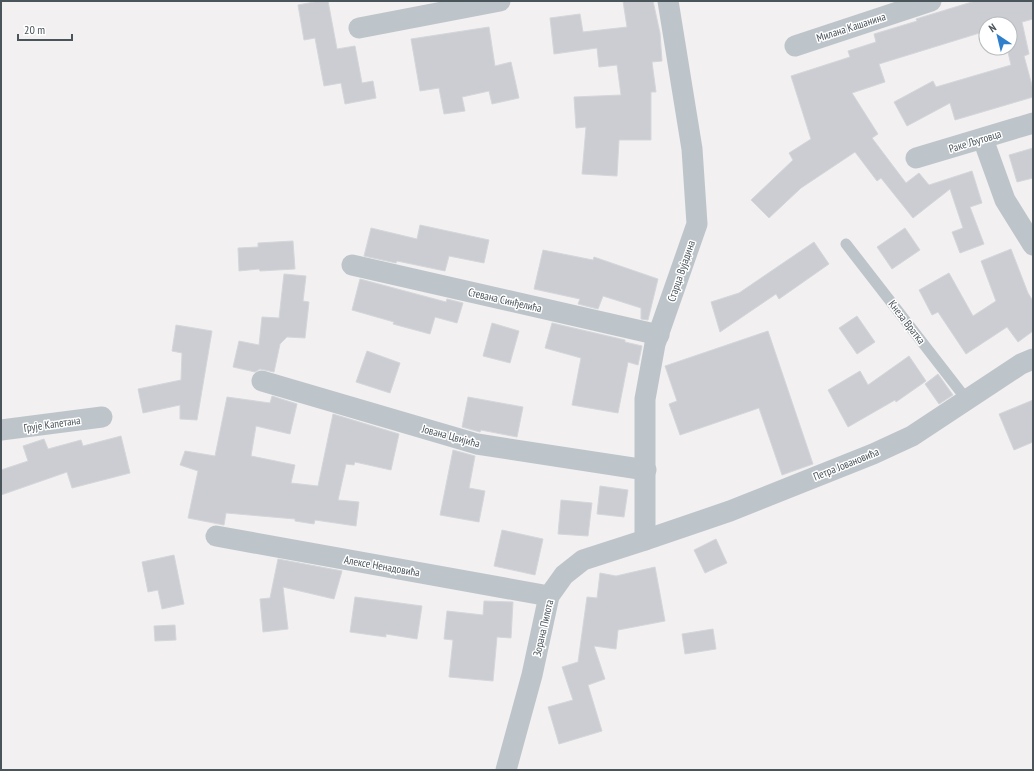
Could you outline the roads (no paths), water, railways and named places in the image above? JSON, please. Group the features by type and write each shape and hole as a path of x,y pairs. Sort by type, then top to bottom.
{"street":[{"path":"359,28 500,1"},
{"name":"Старца Вујадина","path":"645,540 645,399 655,344 697,224 692,149 668,1"},
{"name":"Милана Кашанина","path":"795,46 930,1"},
{"name":"Раке Љутовца","path":"916,158 1033,123"},
{"path":"983,139 1005,200 1033,245"},
{"name":"Стевана Синђелића","path":"352,265 659,335"},
{"name":"Петра Јовановића","path":"645,540 730,511 873,454 912,436 1022,364 1033,359"},
{"name":"Јована Цвијића","path":"262,381 477,444 646,470"},
{"name":"Грује Капетана","path":"1,430 102,416"},
{"name":"Алексе Ненадовића","path":"216,536 549,596"},
{"name":"Зорана Пилота","path":"506,770 532,675 549,596 564,575 582,560 645,540"}],"lane":[{"name":"Кнеза Вратка","path":"846,244 967,400"}]}
